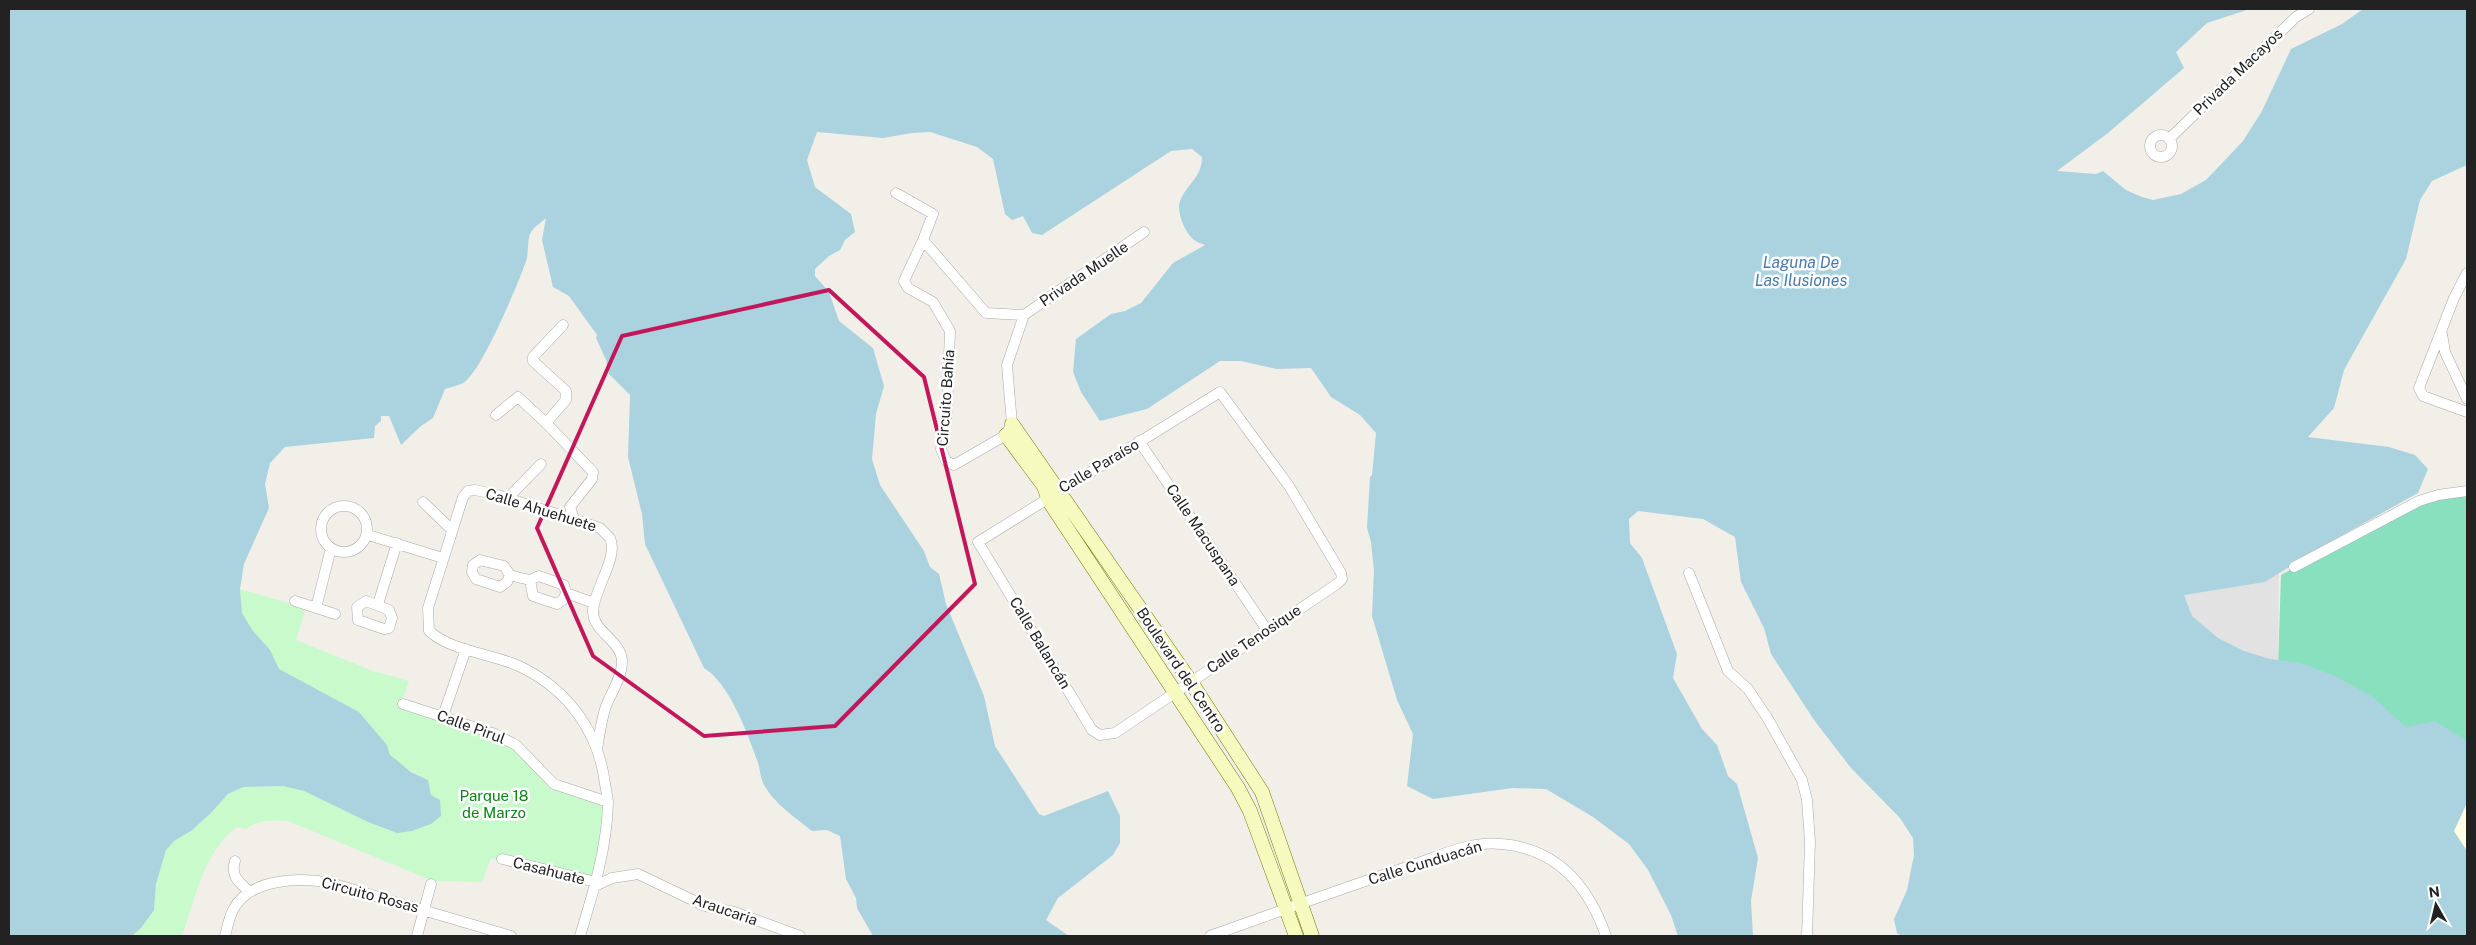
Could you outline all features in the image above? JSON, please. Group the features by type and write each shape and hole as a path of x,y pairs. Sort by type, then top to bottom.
{"street":[{"name":"Privada Macayos","path":"2169,139 2296,17 2309,9"},
{"name":"Circuito Bahía","path":"896,193 933,214 904,281 908,288 933,302 950,331 948,412 942,455 946,462 954,465 1009,429"},
{"name":"Privada Muelle","path":"1024,315 1144,232"},
{"path":"923,240 986,313 1024,315 1007,365 1009,429"},
{"path":"2467,272 2463,292 2442,328 2419,385 2420,392 2428,397 2467,412"},
{"path":"546,423 566,400 567,395 566,391 536,364 533,357 563,325"},
{"path":"2442,328 2442,342 2445,352 2467,399"},
{"name":"Calle Paraíso","path":"978,542 1220,392 1289,486 1339,570"},
{"path":"496,415 518,397 593,472 592,479 570,507 574,519"},
{"name":"Boulevard del Centro","path":"1009,429 1045,477 1053,494 1247,804 1296,936"},
{"name":"Calle Macuspana","path":"1139,441 1267,630"},
{"path":"508,498 541,464"},
{"name":"Calle Ahuehuete","path":"452,530 463,496 475,490 508,498 604,530 610,538 612,551 594,603"},
{"path":"2294,567 2419,501 2438,495 2467,491"},
{"name":"Boulevard del Centro","path":"1053,494 1191,682 1264,796 1312,936"},
{"path":"423,502 452,530 428,608 429,631 439,640 510,662 545,681 571,704 584,722 598,750 604,772 608,802 595,884 580,936"},
{"path":"344,506 358,509 367,524 368,535 355,549 346,552 336,551 322,538 321,518 331,509 344,506"},
{"path":"368,535 443,558"},
{"name":"Calle Balancán","path":"978,542 1092,730 1100,735 1107,736"},
{"path":"378,604 397,544"},
{"path":"316,608 332,548"},
{"path":"513,576 500,587 476,579 472,572 473,565 480,560 504,566 513,576 530,580 539,576 564,586 566,593 563,600 557,604 533,596 530,580"},
{"name":"Calle Tenosique","path":"1107,736 1115,733 1339,582 1342,576 1339,570"},
{"path":"1690,573 1728,671 1748,689 1768,719 1802,780 1807,800 1810,841 1807,936"},
{"path":"566,593 594,603 593,616 596,624 620,651 622,659 619,674 603,718 598,750"},
{"path":"295,602 335,614"},
{"path":"443,716 466,649"},
{"name":"Calle Pirul","path":"404,704 495,734 516,745 543,776 557,786 608,802"},
{"name":"Calle Cunduacán","path":"1210,936 1300,903 1472,846 1504,844 1541,856 1572,875 1590,900 1606,936"},
{"name":"Casahuate","path":"502,858 595,884"},
{"path":"236,861 232,870 235,878 250,892"},
{"name":"Araucaria","path":"595,884 612,878 638,874 705,906 734,912 800,936"},
{"name":"Circuito Rosas","path":"225,936 232,910 250,892 284,881 310,879 331,883 511,936"},
{"path":"417,936 431,884"}],"highlighted area":[{"path":"829,290 924,377 975,584 835,726 704,736 593,656 537,528 622,336"}],"shaded area":[{"path":"2279,554 2278,666 2205,641 2178,598 2185,576"},
{"path":"2467,774 2467,888 2449,840"}],"green space":[{"path":"2467,491 2467,769 2278,666 2281,575 2394,514"},
{"name":"Parque 18 de Marzo","path":"240,589 306,608 296,640 373,671 409,681 401,704 514,747 542,777 606,804 596,882 491,858 482,882 433,881 288,821 266,821 256,823 246,829 237,827 216,849 196,892 182,936 132,936 141,928 154,910 156,884 166,850 174,841 191,831 211,813 228,794 243,787 283,786 304,791 368,822 397,833 431,795 428,780 402,766 390,755 387,745 359,712 279,670 270,650 253,631 242,613"}],"water":[{"name":"Laguna De Las Ilusiones","path":"9,9 2250,9 2207,23 2176,52 2184,68 2108,133 2057,171 2096,174 2103,171 2126,190 2153,200 2181,194 2206,180 2243,141 2262,111 2291,49 2342,24 2363,9 2467,9 2467,165 2432,181 2420,200 2406,259 2344,370 2334,408 2308,437 2389,447 2415,455 2428,469 2418,493 2323,546 2265,582 2184,595 2192,616 2218,638 2244,651 2270,659 2301,663 2335,676 2373,697 2406,727 2435,721 2467,741 2467,803 2454,831 2467,851 2467,936 1902,936 1897,933 1894,919 1907,890 1914,855 1913,838 1900,818 1851,768 1814,720 1771,654 1764,628 1741,582 1735,537 1703,519 1638,511 1629,519 1630,543 1642,558 1677,654 1673,678 1702,729 1717,745 1728,776 1737,784 1758,858 1751,901 1753,936 1678,936 1671,915 1648,870 1629,844 1593,817 1546,789 1513,788 1433,799 1407,786 1413,734 1397,700 1372,616 1374,571 1371,542 1367,528 1370,477 1372,475 1376,433 1360,415 1331,397 1311,368 1277,369 1241,361 1220,361 1147,409 1100,421 1081,392 1073,372 1076,339 1111,314 1125,311 1141,303 1173,263 1205,245 1195,241 1187,232 1179,211 1183,195 1200,170 1202,157 1192,149 1171,151 1042,235 1032,233 1023,216 1012,220 1005,214 993,159 977,147 930,132 883,138 817,132 807,160 815,187 851,214 855,232 845,240 840,250 829,256 815,269 815,276 829,292 839,321 873,348 884,386 876,414 872,459 880,485 924,551 930,567 939,574 946,604 984,696 995,746 1039,814 1044,816 1108,791 1120,816 1120,843 1113,855 1058,898 1046,920 1069,936 873,936 857,908 856,898 846,879 840,836 827,830 812,831 785,810 768,791 763,783 753,749 736,709 721,685 704,668 645,544 642,514 628,457 630,395 609,374 606,360 596,338 597,335 569,296 553,287 542,240 546,218 530,234 526,260 514,290 498,328 471,376 463,383 445,389 433,418 421,426 401,445 389,416 381,416 381,421 375,426 374,438 285,447 270,463 265,484 269,508 244,564 240,589 242,613 253,631 270,650 279,669 359,712 387,745 390,755 411,772 428,780 431,795 440,800 441,816 431,824 412,831 397,833 368,822 304,791 283,786 243,787 228,794 211,813 191,831 174,841 166,850 156,884 154,910 141,928 132,936 9,936"}]}
